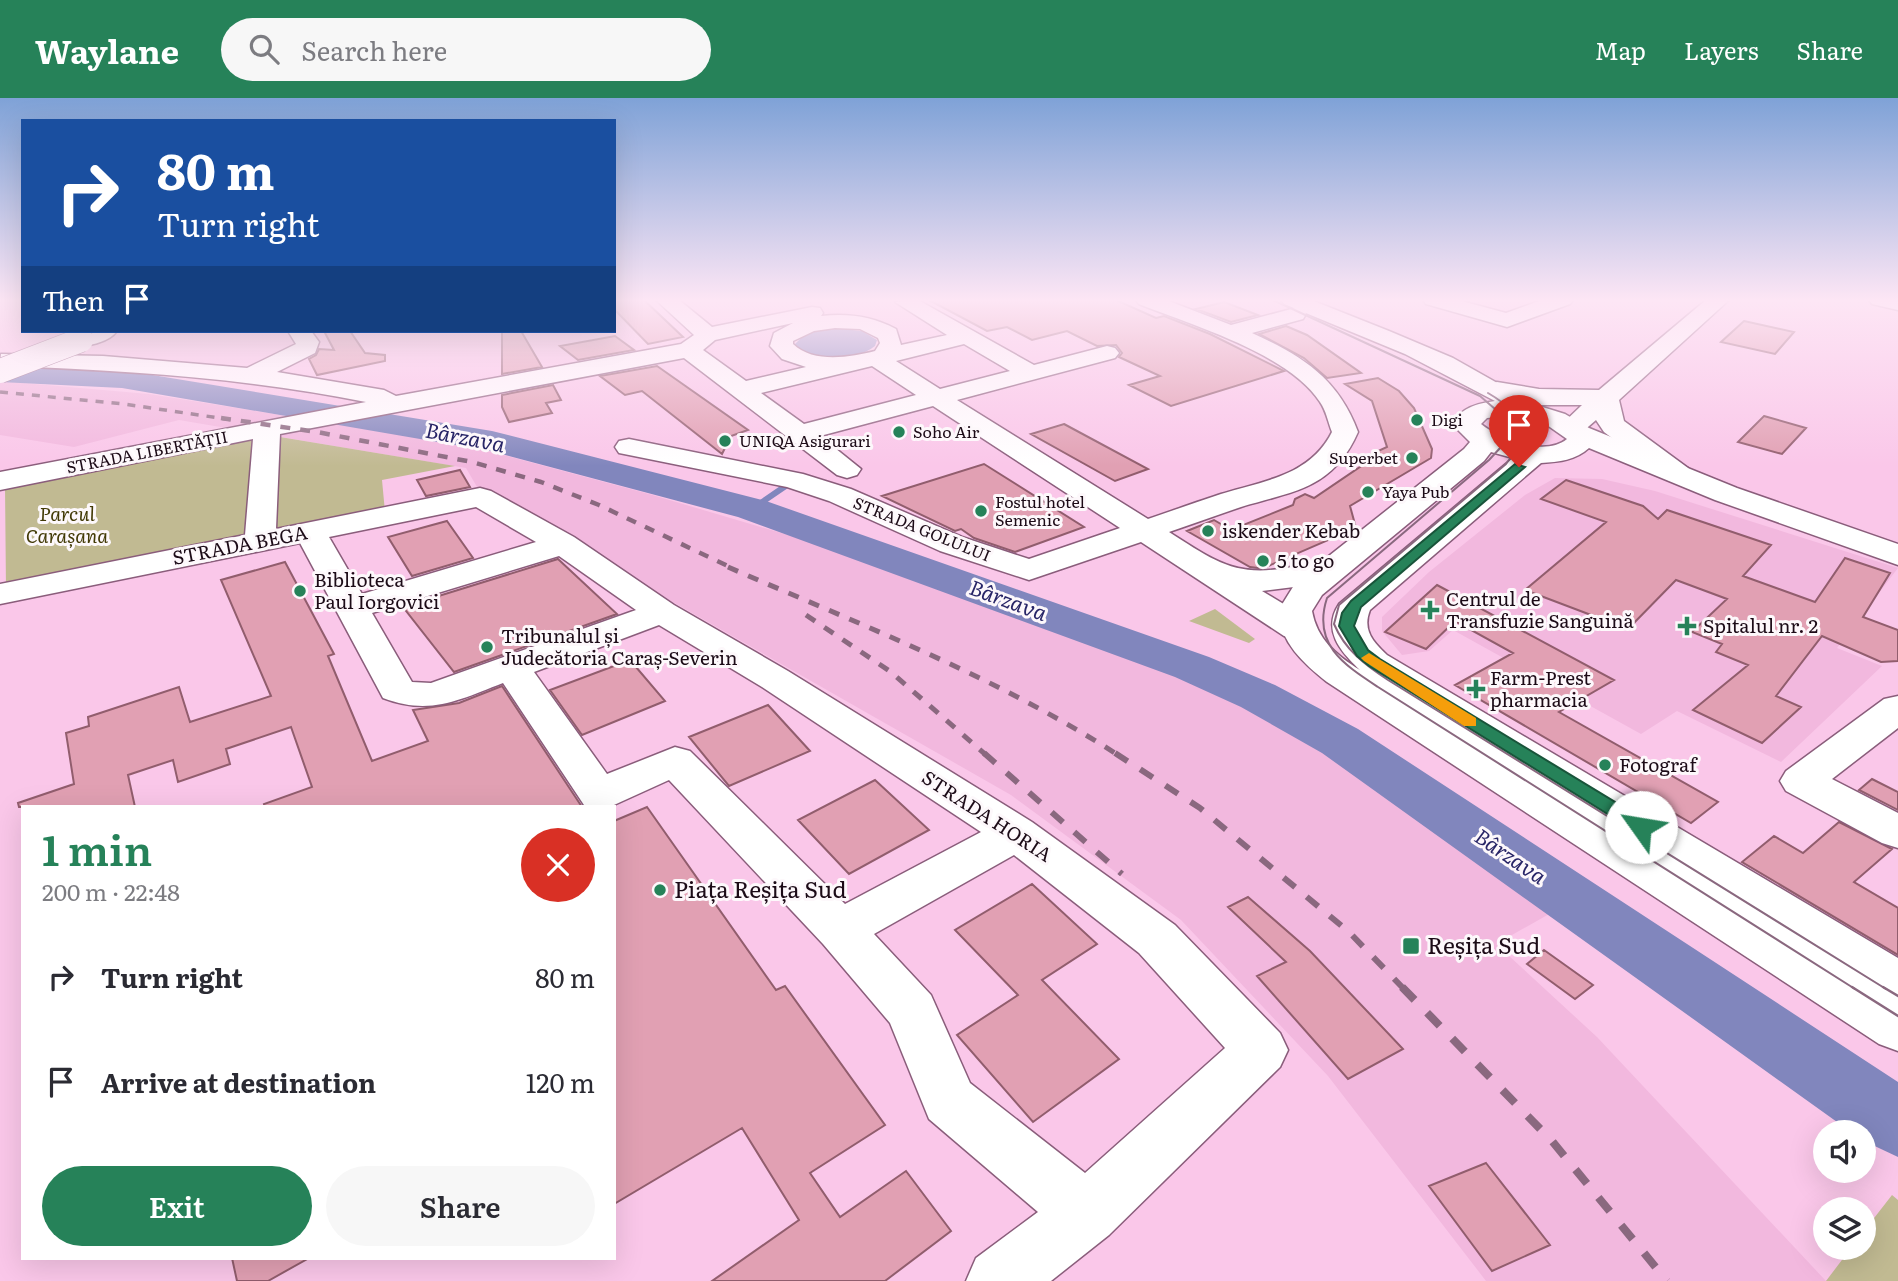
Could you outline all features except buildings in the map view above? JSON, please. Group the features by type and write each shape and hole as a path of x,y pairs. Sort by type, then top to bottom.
{"street":[{"path":"0,371 32,355"},
{"path":"253,374 292,355"},
{"path":"0,358 165,365 253,374 397,404 639,355"},
{"path":"709,355 740,390 847,469"},
{"path":"793,355 805,360 846,365"},
{"path":"740,390 879,357 902,355"},
{"path":"962,355 996,382"},
{"path":"971,355 1031,373"},
{"path":"799,433 1099,355"},
{"name":"STRADA GOLULUI","path":"629,447 793,480 839,495 951,544 1029,570 1233,500 1283,488 1318,468 1337,449 1345,432 1332,400 1302,370 1276,355"},
{"path":"1380,355 1408,372"},
{"path":"1421,355 1497,390 1536,413"},
{"path":"1659,355 1553,453 1527,460 1356,604 1349,613 1347,626 1362,652 1385,670 1898,984"},
{"path":"879,357 936,397 1297,628"},
{"path":"799,376 821,380 871,414"},
{"path":"1497,390 1539,397 1674,477"},
{"name":"STRADA LIBERTĂȚII","path":"0,481 397,404"},
{"path":"1470,418 1495,409 1536,413 1585,423 1608,416 1613,426 1674,477"},
{"path":"1470,418 1527,460 1674,477 1898,555"},
{"path":"1470,418 1474,455 1316,581 1298,602 1295,611 1297,628 1310,649 1340,674 1898,1028"},
{"path":"260,541 281,425"},
{"name":"STRADA BEGA","path":"0,594 480,497"},
{"name":"STRADA HORIA","path":"480,497 563,544 662,612 775,679 1016,833 1157,939 1261,1051 1087,1213"},
{"path":"310,531 397,690 413,696 435,695 662,612"},
{"path":"354,608 563,544"},
{"path":"1202,568 1241,580 1261,581 1293,578 1337,565"},
{"path":"512,668 599,794 675,761 840,930 912,1011 949,1101 1087,1213 999,1281"},
{"path":"1898,708 1801,781 1898,832"},
{"path":"840,930 1016,833"}],"shaded area":[{"path":"0,381 149,394 462,444 649,494 805,540 1163,662 1260,710 1367,778 1551,913 1496,944 1597,1037 1826,1281 1486,1281 1328,1076 1181,920 1011,795 480,492 466,468 179,420 74,447 0,435"},
{"name":"Spitalul nr. 2","path":"1555,478 1602,479 1655,491 1898,568 1837,648 1882,666 1781,762 1677,711 1641,734 1453,630 1429,651 1402,655 1382,631 1382,617 1429,572 1525,495"}],"green space":[{"name":"Parcul Carașana","path":"268,435 455,466 382,480 385,512 6,589 5,486"},
{"path":"1215,609 1255,639 1249,643 1189,621"},
{"path":"1892,1195 1898,1200 1898,1281 1826,1281 1842,1260 1876,1260 1876,1216"}],"water":[{"path":"814,355 855,355 845,358"}],"waterway":[{"name":"Bârzava","path":"0,373 122,379 492,441 752,509 1192,667 1258,696 1340,741 1898,1123"},
{"path":"752,509 787,485"}],"tram line":[{"path":"0,367 31,355"},
{"path":"1392,355 1480,396 1495,409 1507,431 1501,447 1489,460 1327,598 1323,614 1324,628 1334,651 1353,670 1378,687 1855,989"},
{"path":"1488,393 1517,418 1524,440 1506,464 1339,605 1334,624 1344,642 1364,663 1388,680 1886,989"},
{"path":"1852,987 1898,1016"},
{"path":"1883,987 1898,996"}],"railway":[{"path":"0,392 124,404 233,420"},
{"path":"221,418 317,432 472,462 541,482 599,505 732,568"},
{"path":"728,567 976,676 1072,727 1118,755"},
{"path":"806,615 891,672 986,755"},
{"path":"984,753 1122,874"},
{"path":"1115,753 1200,808 1349,932 1404,989"},
{"path":"1402,987 1552,1141 1667,1281"}],"slow traffic":[{"path":"1369,658 1470,722"}],"place":[{"name":"Digi","path":"1417,420"},
{"name":"Soho Air","path":"899,432"},
{"name":"UNIQA Asigurari","path":"725,441"},
{"name":"Superbet","path":"1412,458"},
{"name":"Yaya Pub","path":"1368,492"},
{"name":"Fostul hotel Semenic","path":"981,511"},
{"name":"iskender Kebab","path":"1208,531"},
{"name":"5 to go","path":"1263,561"},
{"name":"Biblioteca Paul Iorgovici","path":"300,591"},
{"name":"Centrul de Transfuzie Sanguină","path":"1430,610"},
{"name":"Spitalul nr. 2","path":"1687,626"},
{"name":"Tribunalul și Judecătoria Caraș-Severin","path":"487,647"},
{"name":"Farm-Prest pharmacia","path":"1476,689"},
{"name":"Fotograf","path":"1605,765"},
{"name":"Piața Reșița Sud","path":"660,890"},
{"name":"Reșița Sud","path":"1411,946"}],"route":[{"path":"1519,467 1356,604 1349,613 1347,626 1362,652 1374,663 1641,827"}]}
